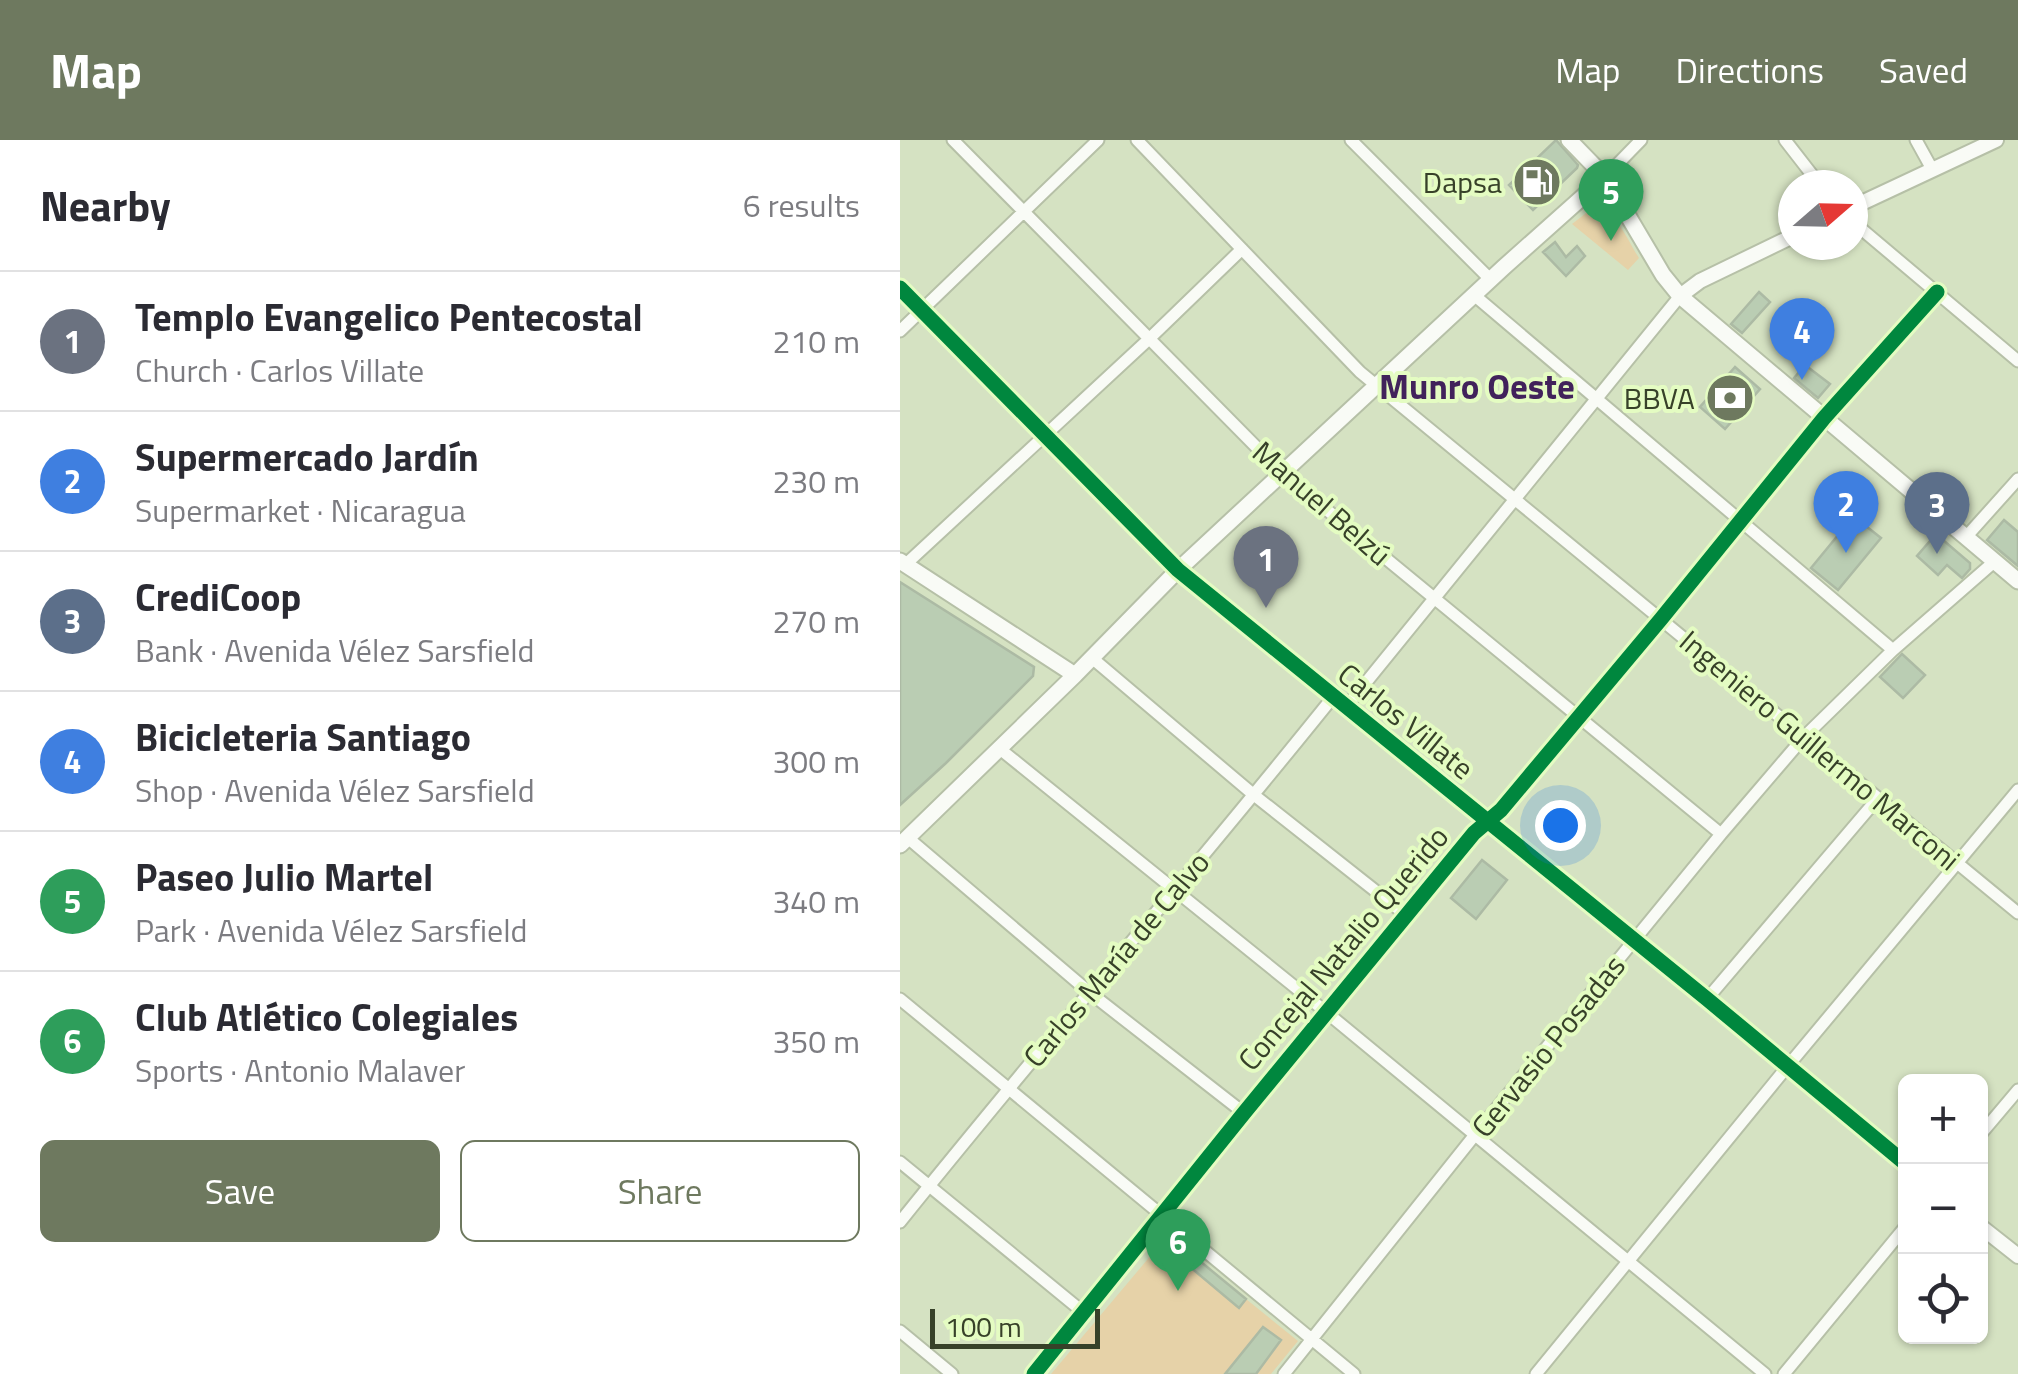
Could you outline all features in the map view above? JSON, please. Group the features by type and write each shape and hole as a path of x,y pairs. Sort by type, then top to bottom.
{"main road":[{"path":"1569,140 1605,176 1680,296 2018,580"},
{"path":"904,842 1178,570 1605,176"},
{"path":"903,563 1075,675"}],"street":[{"name":"Manuel Belzú","path":"953,140 1282,473 1721,834"},
{"path":"900,332 1098,140"},
{"name":"Ingeniero Guillermo Marconi","path":"1137,140 1360,372 2018,913"},
{"path":"1351,140 1490,279"},
{"path":"1605,176 1640,140"},
{"path":"1785,140 1808,170"},
{"path":"1916,140 1932,169"},
{"path":"1868,200 1996,140"},
{"path":"1868,234 2018,361"},
{"name":"Carlos María de Calvo","path":"900,1222 1008,1087 1254,795 1434,598 1680,296 1778,243"},
{"path":"903,563 1045,436 1242,249"},
{"name":"Carlos Villate","path":"900,288 1178,570 1898,1157"},
{"name":"Concejal Natalio Querido","path":"1034,1374 1406,916 1486,822 1502,810 1824,418 1937,292"},
{"path":"1474,295 1893,650"},
{"path":"1966,537 2018,478"},
{"name":"Gervasio Posadas","path":"1284,1374 1634,940 1804,737 1893,650 1994,561"},
{"path":"1092,658 1254,795 1406,916"},
{"path":"1000,749 1765,1374"},
{"path":"1536,1374 2018,790"},
{"path":"1707,999 1878,798"},
{"path":"904,842 1244,1112"},
{"path":"900,999 1354,1374"},
{"path":"1988,1126 2018,1090"},
{"path":"900,1162 1083,1312"},
{"path":"1988,1232 2018,1256"},
{"path":"1784,1374 1898,1236"},
{"path":"900,1331 952,1374"}],"shaded area":[{"path":"1594,207 1615,220 1639,258 1628,270 1572,224"},
{"path":"1173,1240 1298,1341 1271,1374 1051,1374 1163,1241"}],"building":[{"path":"1556,140 1578,165 1533,210 1509,185"},
{"path":"1555,242 1566,257 1577,246 1585,256 1566,276 1543,252"},
{"path":"1759,292 1770,302 1742,333 1731,324"},
{"path":"1805,365 1830,384 1818,398 1794,378"},
{"name":"BBVA","path":"1735,367 1760,389 1725,429 1700,407"},
{"path":"1857,519 1881,538 1838,590 1811,568 1844,528 1848,531"},
{"path":"2004,520 2018,532 2018,566 1987,540"},
{"path":"1936,534 1970,563 1962,578 1947,565 1938,575 1917,556"},
{"path":"900,582 1034,667 1033,676 900,805"},
{"path":"1902,654 1925,675 1903,698 1880,677"},
{"path":"1482,860 1507,880 1476,919 1451,898"},
{"path":"1184,1248 1246,1299 1239,1308 1177,1256"},
{"path":"1263,1327 1281,1340 1256,1374 1225,1374"}],"cycle path":[{"path":"900,288 1178,570 1898,1157"},
{"path":"1034,1374 1474,833 1501,810 1824,418 1937,292"}],"place":[{"name":"Dapsa","path":"1537,182"},
{"name":"Paseo Julio Martel","path":"1611,241"},
{"name":"Bicicleteria Santiago","path":"1802,380"},
{"name":"BBVA","path":"1730,398"},
{"name":"Supermercado Jardín","path":"1846,553"},
{"name":"CrediCoop","path":"1937,554"},
{"name":"Templo Evangelico Pentecostal","path":"1266,608"},
{"name":"Club Atlético Colegiales","path":"1178,1291"}],"district":[{"name":"Munro Oeste","path":"1477,386"}]}
